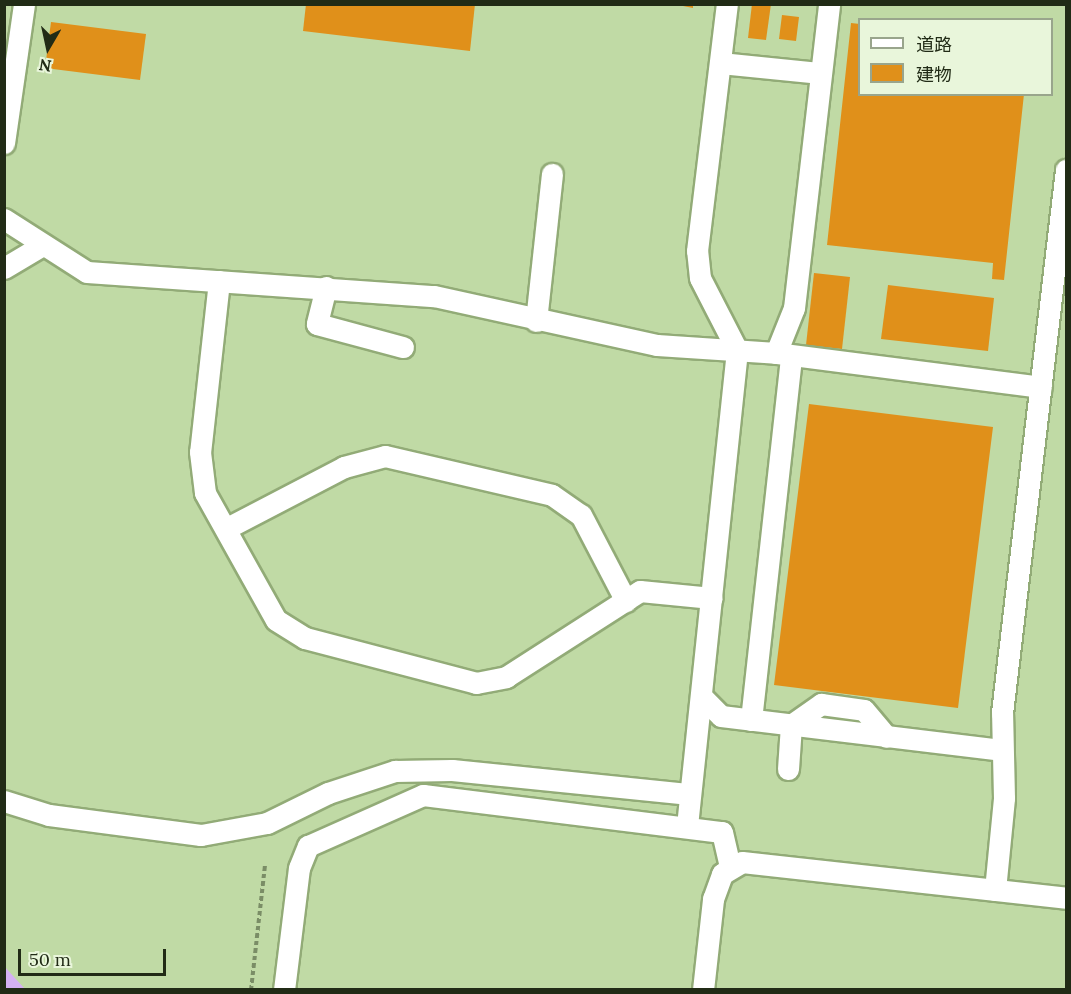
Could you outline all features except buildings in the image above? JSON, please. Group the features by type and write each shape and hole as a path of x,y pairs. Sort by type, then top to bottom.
{"street":[{"path":"4,143 24,4"},
{"path":"687,826 737,350 700,278 697,251 727,4"},
{"path":"751,720 783,355 794,308 829,4"},
{"path":"721,63 820,73"},
{"path":"995,890 1004,798 1001,750 1066,170"},
{"path":"536,321 552,174"},
{"path":"4,219 41,246 87,272 434,296 536,321 657,345 783,355 1041,387"},
{"path":"4,268 41,246"},
{"path":"219,281 200,452 205,493 227,528 276,620 305,638 476,682 506,677 640,591 712,598"},
{"path":"326,287 317,324 403,348"},
{"path":"227,528 344,467 385,456 552,495 581,515 626,601"},
{"path":"702,696 721,716 1001,750"},
{"path":"788,769 791,725"},
{"path":"4,801 60,817 201,835 267,823 328,793 395,771 453,770 690,794"},
{"path":"284,990 299,868 308,846 423,795 722,832 730,866 713,899 703,990"},
{"path":"730,866 742,862 1066,898"}],"path":[{"path":"250,990 265,866"}],"shaded area":[{"path":"4,966 14,977 25,989 5,989"}]}
